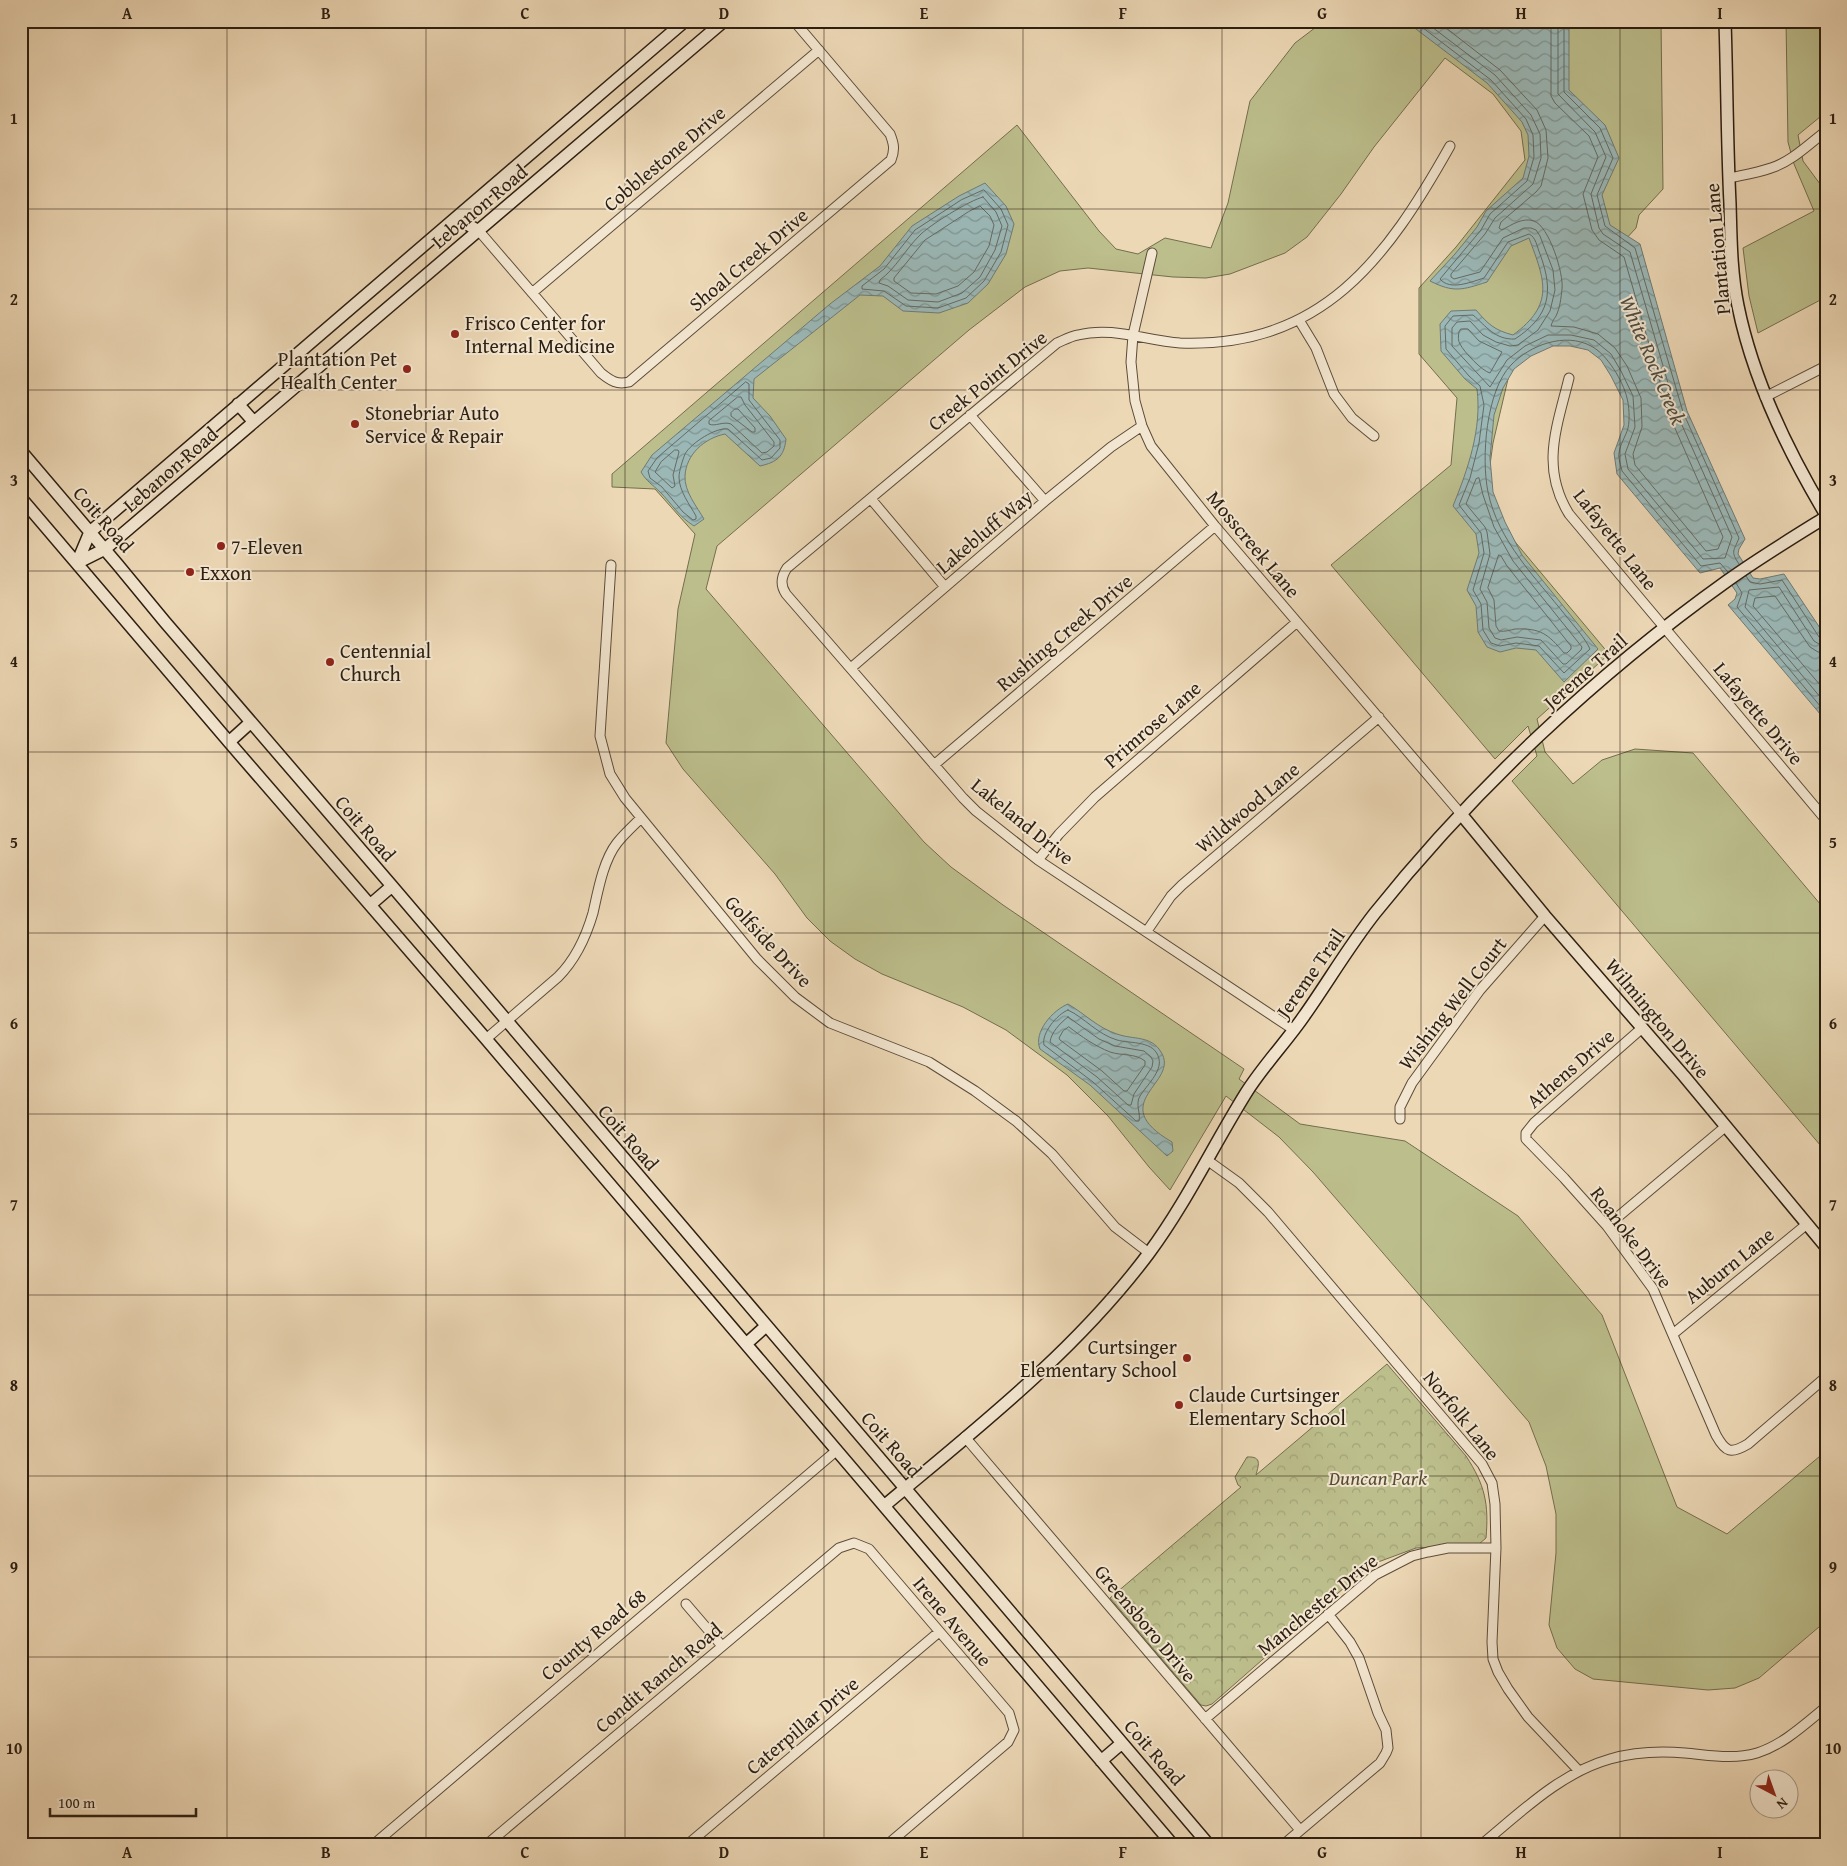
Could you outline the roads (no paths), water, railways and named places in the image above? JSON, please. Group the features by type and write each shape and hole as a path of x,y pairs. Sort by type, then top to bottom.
{"main road":[{"name":"Lebanon Road","path":"77,563 90,532 686,21"},
{"name":"Lebanon Road","path":"77,563 105,549 724,21"},
{"name":"Plantation Lane","path":"1725,21 1731,250 1738,306 1748,345 1765,397 1826,516"},
{"path":"468,208 479,231"},
{"path":"456,218 479,231"},
{"path":"238,404 254,422"},
{"name":"Coit Road","path":"21,451 105,549 164,622 392,886 1209,1845"},
{"path":"21,498 486,1039 1173,1845"},
{"name":"Jereme Trail","path":"884,1506 1032,1379 1082,1331 1117,1292 1149,1253 1176,1213 1247,1092 1294,1030 1350,946 1461,814 1536,739 1623,662 1723,584 1826,516"},
{"path":"229,742 251,722"},
{"name":"Wilmington Drive","path":"1461,814 1641,1029 1684,1076 1826,1247"},
{"path":"370,905 392,886"},
{"path":"746,1344 766,1326"},
{"path":"1101,1760 1122,1743"}],"street":[{"path":"794,21 818,50"},
{"name":"Shoal Creek Drive","path":"532,293 601,373 609,380 619,384 629,382 885,166 891,160 894,153 890,134 818,50"},
{"name":"Cobblestone Drive","path":"532,293 818,50"},
{"path":"1729,178 1772,168 1781,164 1804,149 1826,131"},
{"name":"Creek Point Drive","path":"782,583 783,574 787,568 1058,343 1076,335 1096,332 1133,335 1164,342 1197,343 1219,341 1269,331 1299,320 1332,299 1371,264 1396,234 1426,189 1450,146"},
{"path":"479,231 532,293"},
{"name":"Mosscreek Lane","path":"1152,253 1133,335 1131,362 1133,388 1142,426 1151,446 1216,526 1461,814"},
{"path":"1299,320 1316,348 1334,394 1352,418 1374,436"},
{"path":"1765,397 1826,366"},
{"name":"Lafayette Lane","path":"1569,378 1554,440 1552,457 1558,492 1569,514 1666,628"},
{"path":"970,415 1045,502"},
{"name":"Lakebluff Way","path":"851,668 1045,502 1112,447 1142,426"},
{"path":"871,500 945,587"},
{"name":"Rushing Creek Drive","path":"934,765 1216,526"},
{"name":"Golfside Drive","path":"611,565 600,736 610,774 625,798 757,959 795,997 830,1023 929,1062 975,1091 1016,1121 1052,1154 1115,1227 1149,1253"},
{"name":"Lakeland Drive","path":"782,583 786,594 976,811 1038,860 1294,1030"},
{"name":"Primrose Lane","path":"1038,860 1059,834 1095,797 1297,622"},
{"name":"Lafayette Drive","path":"1666,628 1826,820"},
{"name":"Wildwood Lane","path":"1146,931 1171,896 1182,885 1379,717"},
{"path":"486,1039 569,966 584,940 599,886 616,844 641,818"},
{"name":"Wishing Well Court","path":"1400,1119 1400,1107 1412,1083 1480,990 1545,916"},
{"name":"Athens Drive","path":"1525,1136 1534,1123 1641,1029"},
{"path":"1606,1226 1725,1127"},
{"name":"Roanoke Drive","path":"1525,1136 1530,1144 1564,1178 1606,1226 1653,1289 1720,1443 1730,1451 1736,1451 1748,1444 1826,1377"},
{"name":"Norfolk Lane","path":"1207,1160 1239,1183 1268,1212 1282,1231 1341,1296 1482,1464 1492,1483 1494,1492 1496,1548 1493,1659 1508,1689 1528,1717 1580,1771"},
{"name":"Auburn Lane","path":"1673,1334 1806,1224"},
{"name":"Greensboro Drive","path":"965,1437 1300,1830"},
{"name":"County Road 68","path":"373,1845 836,1451"},
{"name":"Irene Avenue","path":"855,1543 869,1549 1009,1713 1014,1730 1008,1742 888,1845"},
{"name":"Condit Ranch Road","path":"489,1845 491,1841 839,1548 855,1543"},
{"name":"Manchester Drive","path":"1205,1719 1375,1575 1412,1556 1448,1548 1496,1548"},
{"path":"686,1604 722,1646"},
{"path":"1283,1845 1380,1763 1388,1748 1386,1730 1378,1713 1359,1658 1350,1642 1328,1614"},
{"name":"Caterpillar Drive","path":"687,1845 939,1632"},
{"path":"1484,1844 1550,1789 1580,1771 1610,1759 1635,1753 1678,1753 1721,1757 1747,1756 1782,1741 1826,1707"}],"water":[{"name":"White Rock Creek","path":"1408,21 1569,21 1569,90 1605,125 1619,158 1602,195 1610,225 1640,244 1687,411 1745,539 1738,554 1753,578 1760,579 1784,574 1826,637 1826,721 1728,605 1735,599 1737,593 1720,568 1700,573 1617,474 1614,453 1624,425 1623,400 1601,360 1588,350 1570,346 1553,346 1531,356 1514,369 1503,388 1494,415 1490,458 1493,492 1505,522 1522,555 1598,649 1564,682 1536,650 1516,648 1500,652 1487,647 1478,632 1476,606 1467,590 1479,553 1476,534 1453,506 1469,463 1476,434 1477,389 1465,379 1441,351 1440,324 1451,311 1476,310 1492,326 1513,335 1526,324 1541,302 1543,291 1542,279 1529,238 1511,246 1487,282 1471,287 1452,289 1430,281 1477,227 1486,211 1523,178 1529,156 1528,135 1522,122 1487,83"},
{"path":"985,183 1006,206 1014,224 1006,254 988,284 968,303 939,313 903,311 883,296 860,295 754,379 753,398 770,416 786,439 779,458 771,463 760,466 725,434 710,439 693,454 686,468 685,476 689,493 704,519 694,526 683,518 641,472 652,455 830,304 880,266 912,226 959,196"},
{"path":"1068,1004 1104,1028 1123,1036 1147,1040 1161,1052 1164,1063 1161,1074 1143,1104 1144,1115 1153,1128 1172,1142 1173,1151 1167,1156 1090,1085 1040,1049 1039,1036 1046,1022 1056,1011"}],"place":[{"name":"Frisco Center for Internal Medicine","path":"455,334"},
{"name":"Plantation Pet Health Center","path":"407,369"},
{"name":"Stonebriar Auto Service & Repair","path":"355,424"},
{"name":"7-Eleven","path":"221,546"},
{"name":"Exxon","path":"190,572"},
{"name":"Centennial Church","path":"330,662"},
{"name":"Curtsinger Elementary School","path":"1187,1358"},
{"name":"Claude Curtsinger Elementary School","path":"1179,1405"}],"park label":[{"name":"Duncan Park","path":"1378,1477"}]}
